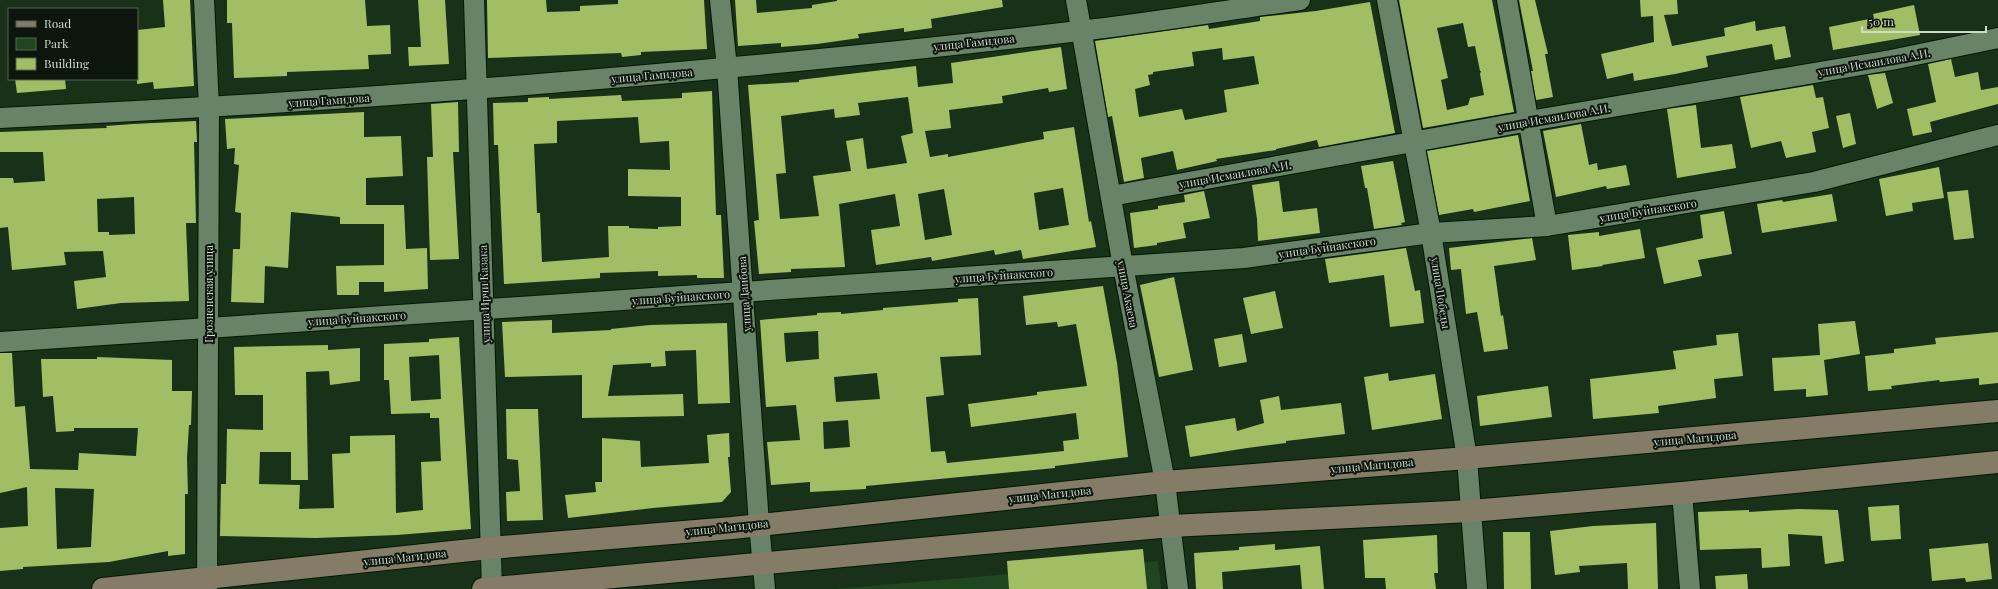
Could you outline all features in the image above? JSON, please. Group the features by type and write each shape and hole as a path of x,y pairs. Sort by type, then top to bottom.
{"main road":[{"name":"улица Магидова","path":"102,589 207,584 490,548 758,524 1165,482 1467,458 1998,411"},
{"path":"489,589 1171,526 1472,511 1682,494 1998,462"}],"street":[{"name":"Грозненская улица","path":"204,0 209,108 207,584"},
{"name":"улица Ирчи Казака","path":"474,0 484,310 490,548 489,589"},
{"name":"улица Даибова","path":"720,0 727,68 744,293 758,524 765,589"},
{"name":"улица Акаева","path":"1076,0 1123,266 1165,482 1178,589"},
{"name":"улица Гамидова","path":"0,118 209,108 478,90 727,68 1082,31 1300,0"},
{"name":"улица Победы","path":"1387,0 1431,233 1467,458 1477,589"},
{"path":"1507,0 1548,226"},
{"name":"улица Исмаилова А.И.","path":"1111,196 1891,60 1998,38"},
{"name":"улица Буйнакского","path":"0,342 744,293 1244,258 1431,233 1548,226 1814,182 1998,135"},
{"path":"1682,494 1690,589"}],"green space":[{"path":"1158,561 1161,589 836,589"}],"building":[{"path":"163,0 190,0 194,86 154,89 153,82 137,84 138,30 165,27"},
{"path":"227,0 365,0 367,26 390,25 391,54 368,55 369,69 287,72 287,76 234,78 232,23 227,23"},
{"path":"418,0 445,0 449,64 409,66 408,47 421,47"},
{"path":"487,0 546,0 547,12 580,11 580,6 618,4 618,0 704,0 707,49 641,52 641,55 622,57 621,53 488,58"},
{"path":"735,0 756,0 757,13 812,8 812,5 837,0 1002,0 1003,7 931,19 932,28 904,32 904,28 858,34 859,38 817,44 781,47 781,43 738,46"},
{"path":"1399,0 1492,0 1514,112 1423,128","holes":["1463,23 1468,47 1475,46 1481,71 1480,74 1484,95 1470,98 1468,105 1447,110 1441,80 1448,78 1437,28"]},
{"path":"1519,0 1535,0 1548,54 1545,54 1553,97 1536,100 1531,71 1533,71"},
{"path":"1640,0 1677,0 1678,14 1664,15 1672,46 1725,36 1724,28 1755,21 1756,31 1785,26 1791,57 1775,60 1772,44 1706,56 1708,67 1675,74 1634,81 1633,73 1607,79 1601,54 1654,42 1653,16 1641,17"},
{"path":"1370,2 1395,133 1319,147 1317,140 1276,150 1216,159 1217,161 1177,170 1173,151 1141,158 1144,178 1124,182 1112,116 1108,117 1095,41 1208,25 1209,29 1260,21 1260,17 1316,11","holes":["1222,48 1223,60 1254,56 1259,84 1224,90 1227,112 1185,120 1182,109 1139,117 1135,89 1150,85 1148,75 1153,74 1153,72 1194,66 1192,52"]},
{"path":"1914,5 1920,35 1833,50 1829,27 1874,18 1873,14"},
{"path":"1061,47 1067,89 1049,92 1048,88 1002,96 1003,103 949,110 951,128 925,131 930,157 948,154 948,157 1044,139 1043,132 1074,127 1089,222 1091,221 1096,247 1023,259 1021,250 995,255 994,250 932,261 931,257 876,265 871,230 900,226 895,194 839,204 845,267 791,269 791,272 759,274 754,221 759,220 748,85 799,82 799,80 916,66 918,87 953,83 951,63","holes":["908,97 913,133 901,136 907,163 867,169 863,138 846,141 851,171 813,176 819,216 780,219 776,174 786,173 781,116 834,109 835,118 860,115 858,103","1063,188 1069,225 1039,230 1034,193","944,189 952,235 925,240 918,194"]},
{"path":"1951,59 1955,77 1978,72 1981,90 1998,87 1998,104 1930,122 1932,132 1913,136 1907,109 1936,102 1928,64"},
{"path":"1885,73 1893,103 1877,109 1868,75"},
{"path":"15,80 65,80 66,89 17,93"},
{"path":"1813,85 1816,98 1823,97 1829,128 1812,132 1816,152 1786,158 1781,141 1751,148 1740,97"},
{"path":"712,91 716,215 721,215 724,278 697,278 697,275 658,276 658,271 600,273 600,278 504,284 498,145 494,145 493,103 528,102 528,98 549,97 549,99 621,95 622,101 682,98 682,93","holes":["638,117 640,143 669,141 670,170 628,169 628,196 681,197 681,226 658,227 658,229 629,228 629,226 608,226 609,257 542,262 540,213 537,213 534,144 557,143 557,121"]},
{"path":"458,102 459,152 453,152 459,259 430,260 427,157 433,157 431,104"},
{"path":"1696,105 1701,148 1732,144 1736,168 1677,178 1667,109"},
{"path":"364,112 364,137 401,136 403,176 366,178 366,205 404,205 406,249 427,248 428,289 384,292 384,282 359,282 359,295 337,295 336,266 384,265 384,224 340,224 340,217 291,212 288,268 265,266 264,303 231,302 233,249 240,249 241,213 235,212 239,165 234,164 235,148 227,149 225,119"},
{"path":"1850,113 1856,144 1843,148 1836,116"},
{"path":"196,121 197,142 194,142 196,223 186,223 189,301 121,303 77,309 74,281 106,277 103,251 64,252 66,265 12,270 8,227 0,228 0,178 13,178 14,183 45,181 43,152 0,152 0,132 107,128 106,126","holes":["134,197 135,234 109,235 109,232 98,232 97,199"]},
{"path":"1581,124 1589,165 1597,163 1598,170 1626,165 1630,185 1607,189 1606,186 1556,197 1543,131"},
{"path":"1518,135 1530,201 1474,212 1473,209 1439,215 1427,151"},
{"path":"1393,161 1405,222 1401,223 1402,225 1374,229 1367,188 1365,188 1361,166"},
{"path":"1939,167 1944,198 1912,203 1913,211 1886,216 1879,179"},
{"path":"1279,181 1283,212 1317,208 1320,233 1258,241 1257,219 1252,185"},
{"path":"1968,190 1974,238 1954,240 1947,192"},
{"path":"1204,191 1210,218 1183,223 1186,238 1157,243 1157,245 1134,248 1130,213 1158,209 1158,206 1185,202 1184,195"},
{"path":"1832,194 1837,221 1762,233 1757,204 1782,200 1783,202"},
{"path":"1724,211 1732,254 1698,260 1702,276 1664,284 1656,248 1703,238 1700,215"},
{"path":"1640,229 1645,258 1572,270 1568,235 1599,232 1599,236"},
{"path":"1532,238 1536,260 1494,266 1501,316 1503,315 1508,349 1484,352 1477,312 1466,314 1461,269 1451,270 1449,248"},
{"path":"1406,248 1415,291 1420,290 1424,323 1390,327 1384,275 1329,283 1325,259"},
{"path":"1174,277 1193,370 1159,377 1140,285"},
{"path":"1103,286 1117,363 1128,457 1055,466 1055,468 866,486 866,489 810,492 810,482 771,485 767,442 800,440 796,405 766,407 760,320 817,315 817,313 841,312 841,314 883,310 883,308 958,302 958,299 978,298 981,355 940,357 944,395 926,397 931,452 945,451 947,463 1064,451 1063,441 1079,439 1076,413 971,427 968,404 1037,395 1037,392 1087,386 1076,324 1058,327 1057,322 1026,325 1023,296","holes":["818,331 819,359 786,362 784,333","877,373 880,399 836,402 834,377","848,420 850,447 824,449 823,422"]},
{"path":"1275,291 1283,328 1251,334 1243,298"},
{"path":"552,320 552,333 611,330 650,325 727,323 730,403 698,404 696,350 665,351 666,366 651,367 651,363 613,365 608,396 683,394 684,416 582,418 582,375 505,377 502,322"},
{"path":"1855,321 1860,354 1824,360 1828,395 1806,397 1806,389 1774,391 1772,358 1820,355 1818,324"},
{"path":"1998,332 1998,383 1979,385 1979,378 1940,382 1939,380 1891,386 1892,389 1868,391 1865,356 1894,353 1894,349 1936,344 1935,338"},
{"path":"1738,333 1743,376 1714,379 1716,398 1658,406 1659,413 1593,419 1590,379 1676,369 1673,351 1717,345 1716,335"},
{"path":"1242,334 1247,362 1219,367 1214,339"},
{"path":"459,337 471,529 397,535 316,538 220,536 221,484 226,484 227,429 263,430 263,395 235,395 234,347 328,345 328,350 360,348 360,381 330,385 329,371 306,372 308,480 291,480 291,452 260,452 259,484 300,485 299,509 334,508 332,454 350,453 350,436 395,435 396,513 423,510 421,462 441,461 439,418 430,418 430,413 391,414 389,380 384,380 384,344 429,342 429,339","holes":["439,355 441,399 411,401 409,357"]},
{"path":"0,353 12,353 15,407 25,406 30,469 78,470 79,453 136,456 138,428 74,428 74,431 56,432 53,396 43,397 41,359 97,359 97,357 172,360 172,391 192,391 191,425 189,425 187,458 188,494 185,494 185,554 168,556 168,551 109,562 23,567 23,569 0,571 0,528 28,526 27,487 0,493","holes":["55,488 94,489 91,547 57,549"]},
{"path":"1388,373 1389,381 1435,374 1442,419 1372,430 1364,377"},
{"path":"1548,386 1552,417 1480,426 1477,396"},
{"path":"1279,396 1281,410 1341,403 1345,434 1286,441 1286,443 1190,457 1185,426 1235,418 1237,431 1264,423 1260,400"},
{"path":"506,409 538,409 543,520 507,521 506,492 520,491 518,460 507,459"},
{"path":"729,433 730,457 728,457 731,492 722,502 568,518 565,495 596,492 595,482 602,482 602,438 640,441 641,467 709,463 707,435"},
{"path":"1899,505 1901,539 1871,541 1868,507"},
{"path":"1798,509 1838,510 1844,561 1825,564 1822,536 1788,534 1790,566 1762,568 1761,548 1700,550 1698,512 1749,510 1749,512"},
{"path":"1656,523 1658,589 1628,589 1627,563 1579,566 1580,572 1555,575 1550,531 1593,526"},
{"path":"1503,532 1530,532 1531,589 1504,589"},
{"path":"1437,535 1438,573 1434,573 1436,589 1386,589 1385,578 1365,578 1363,540"},
{"path":"1988,543 1992,579 1966,582 1965,578 1932,581 1929,549"},
{"path":"1275,544 1275,550 1320,546 1324,589 1302,589 1300,565 1222,572 1223,589 1196,589 1194,553 1239,550 1239,547"},
{"path":"1143,549 1147,589 1009,589 1007,561"},
{"path":"1747,574 1748,589 1716,589 1715,576"}]}
